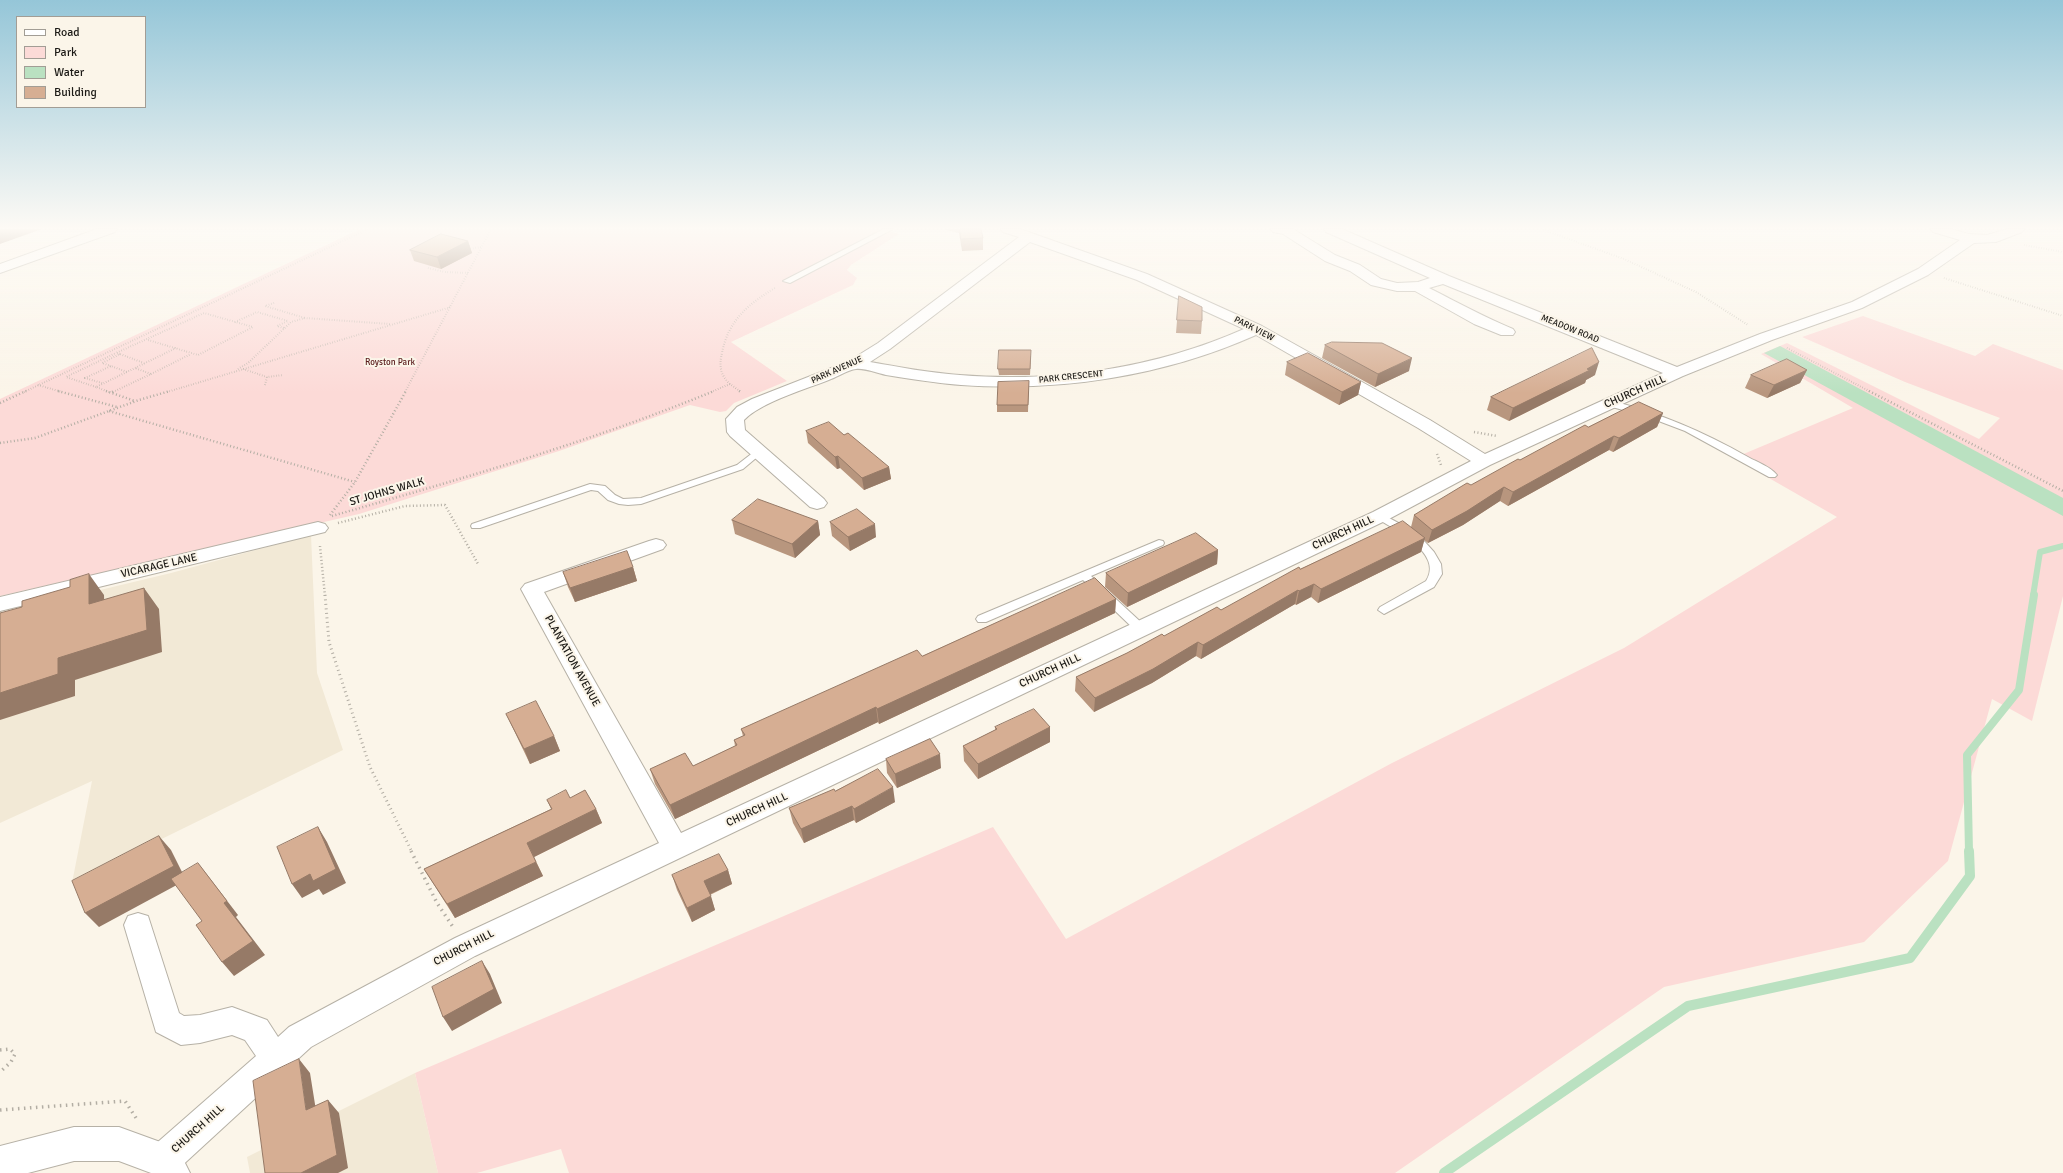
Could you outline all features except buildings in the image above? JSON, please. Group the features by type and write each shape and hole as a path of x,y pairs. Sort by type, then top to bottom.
{"main road":[{"path":"0,1163 74,1144 119,1144 167,1167"}],"street":[{"name":"PARK AVENUE","path":"817,503 736,432 735,419 743,411 758,404 855,364 884,346 966,284"},
{"name":"PARK VIEW","path":"1157,284 1257,329 1424,424 1484,461"},
{"path":"1383,284 1397,287 1419,286 1427,284"},
{"name":"MEADOW ROAD","path":"1456,284 1677,373"},
{"name":"CHURCH HILL","path":"167,1167 300,1037 465,947 676,849 1140,628 1380,516 1484,461 1608,403 1766,336 1857,305 1900,284"},
{"path":"1419,286 1424,291 1466,312 1479,321 1507,332"},
{"name":"PARK CRESCENT","path":"855,364 910,374 975,381 1050,381 1132,370 1184,357 1199,353 1257,329"},
{"name":"VICARAGE LANE","path":"0,604 318,528"},
{"name":"PLANTATION AVENUE","path":"656,545 532,589 676,849"},
{"path":"138,925 167,1022 181,1031 200,1029 232,1021 256,1030 276,1059"}],"lane":[{"path":"1608,403 1656,416 1683,428 1772,475"},
{"path":"476,526 590,488 601,488 609,498 621,502 634,502 648,499 740,467 748,462 759,451"},
{"path":"1380,516 1425,546 1436,564 1434,581 1384,610"},
{"path":"982,619 1159,542"},
{"path":"1084,575 1140,628"}],"path":[{"path":"0,403 252,284"},
{"name":"ST JOHNS WALK","path":"463,284 355,482 329,517 535,456 659,413 730,384"},
{"path":"758,404 723,379 720,371 723,346 728,330 748,305 783,284"},
{"path":"1678,284 1696,292 1766,336 2063,491"},
{"path":"1960,284 2063,316"},
{"path":"274,303 266,306 305,318 393,324"},
{"path":"0,443 35,438 135,401 451,307"},
{"path":"235,322 257,312 288,321 277,326 284,328"},
{"path":"135,401 66,376 148,340 204,313 253,327 198,355 148,340"},
{"path":"234,372 248,363 291,322 305,318"},
{"path":"96,387 176,348"},
{"path":"116,353 145,363"},
{"path":"112,392 192,353"},
{"path":"120,354 102,363 127,372"},
{"path":"78,381 111,366"},
{"path":"135,368 150,374"},
{"path":"243,369 267,377 283,375"},
{"path":"265,385 267,377"},
{"path":"85,378 102,384"},
{"path":"38,385 118,408"},
{"path":"109,411 355,482"},
{"path":"465,947 438,903 370,767 329,642 318,528 402,506 428,503 445,505 478,564"},
{"path":"0,1050 10,1049 15,1054 12,1062 0,1072"}],"shaded area":[{"path":"311,535 317,673 343,750 72,883 92,781 0,823 0,614 171,573"},
{"path":"415,1073 438,1173 250,1173 247,1157"}],"green space":[{"name":"Royston Park","path":"244,284 854,284 731,342 787,381 734,403 726,411 720,412 690,405 559,451 359,514 0,596 0,399"},
{"path":"1863,316 1975,356 1993,344 2063,370 2063,596 2032,721 1992,699 1948,861 1864,942 1664,987 1395,1173 569,1173 561,1149 477,1173 438,1173 415,1073 993,827 1066,939 1392,763 1624,648 1837,517 1734,458 1853,408 1761,354 1787,343 1979,439 2000,418 1905,382 1802,337"}],"water":[{"path":"1780,346 2063,498 2063,516 1764,353"}],"waterway":[{"path":"2033,596 2040,552 2063,546"},
{"path":"1969,852 1967,755 2019,690 2034,595"},
{"path":"1444,1173 1688,1006 1910,958 1970,876 1969,851"}]}
